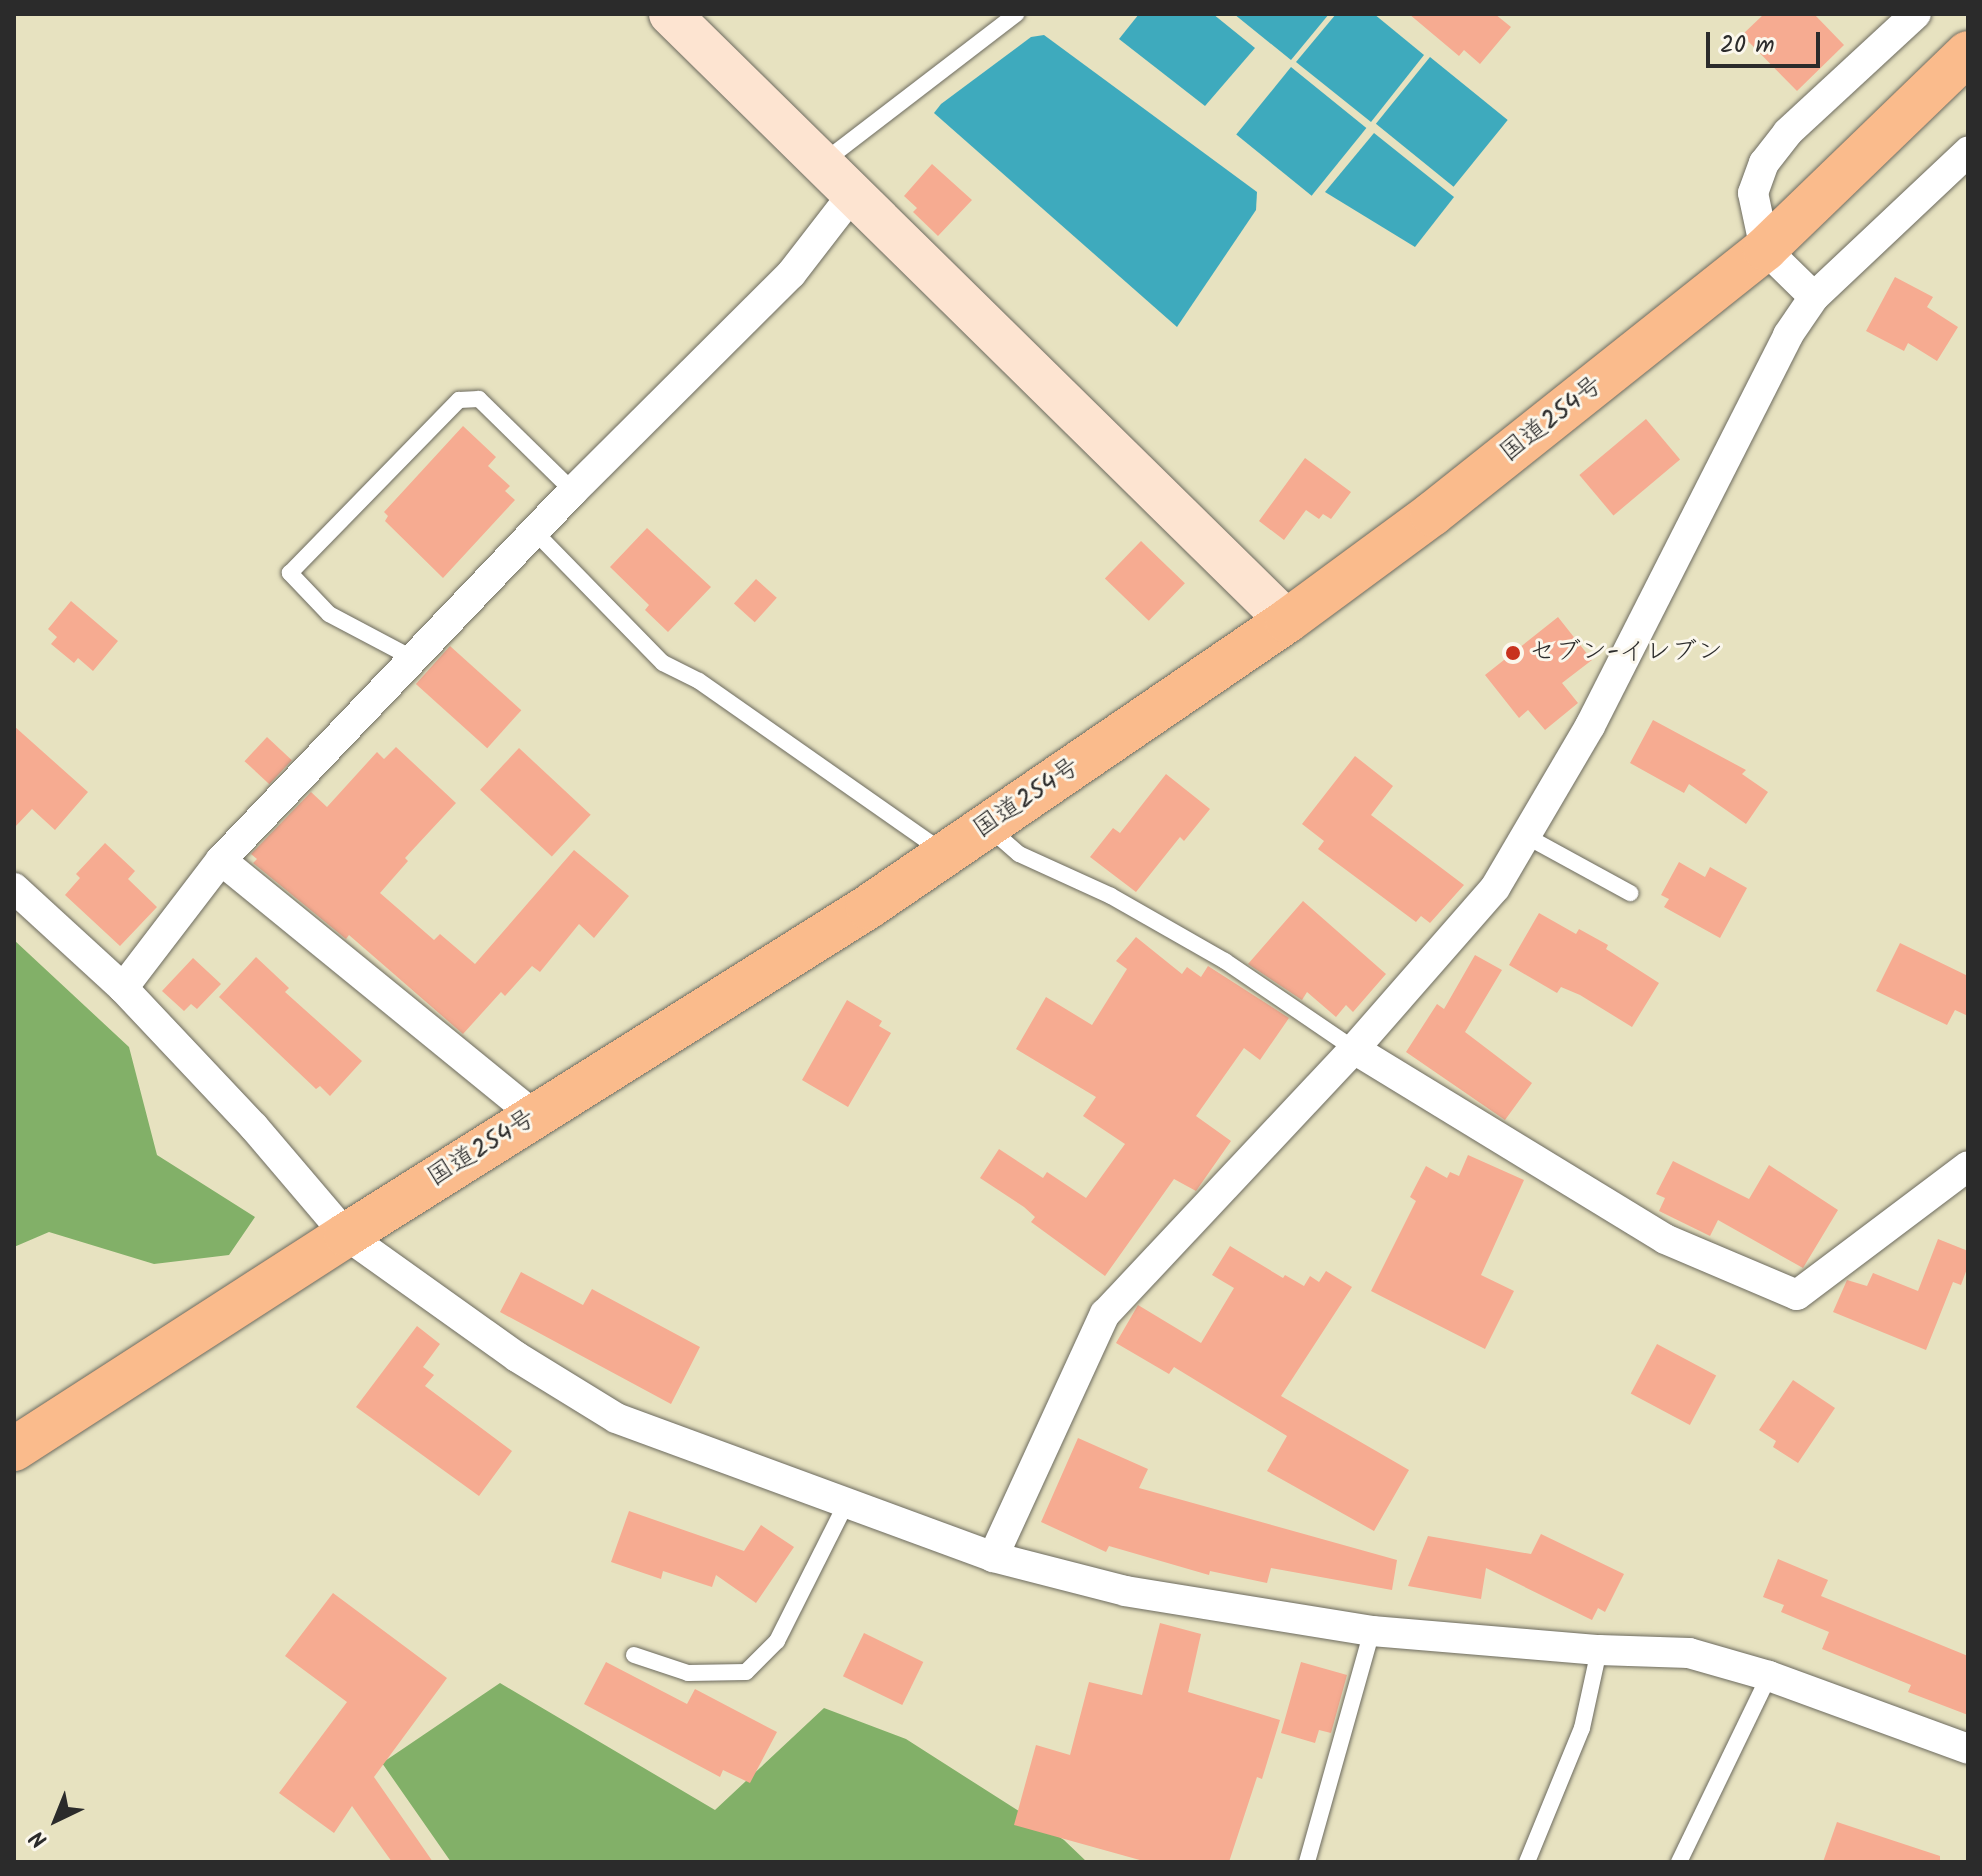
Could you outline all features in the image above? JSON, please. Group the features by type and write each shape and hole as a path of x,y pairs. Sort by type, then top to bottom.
{"highway":[{"name":"国道254号","path":"14,1449 346,1235 868,907 1287,621 1432,514 1765,249 1968,53"}],"street":[{"path":"670,14 1287,621"},
{"path":"1814,297 1765,249 1753,193 1764,163 1788,132 1916,14"},
{"path":"993,1557 1105,1314 1354,1049 1495,888 1590,726 1788,335 1814,297 1968,152"},
{"path":"123,988 221,860 573,491 791,274 852,195"},
{"path":"221,860 535,1116"},
{"path":"14,888 123,988 254,1127 346,1235 517,1357 616,1418 993,1557 1125,1591 1372,1631 1599,1650 1689,1653 1769,1676 1968,1749"},
{"path":"1354,1049 1665,1239 1797,1295 1968,1166"}],"lane":[{"path":"821,164 1016,14"},
{"path":"414,659 329,614 290,573 459,400 479,399 573,491"},
{"path":"535,532 663,663 699,681 947,854"},
{"path":"987,826 1019,854 1111,896 1225,961 1354,1049"},
{"path":"1526,836 1630,893"},
{"path":"634,1655 688,1673 746,1672 777,1641 847,1502"},
{"path":"1307,1862 1372,1631"},
{"path":"1527,1862 1582,1728 1599,1650"},
{"path":"1679,1862 1769,1676"}],"green space":[{"path":"14,940 129,1047 157,1155 255,1217 229,1255 154,1264 49,1232 14,1247"},
{"path":"500,1683 715,1810 824,1708 906,1739 1064,1840 1087,1862 451,1862 382,1763"}],"water":[{"path":"1139,14 1213,14 1255,48 1205,106 1119,39"},
{"path":"1234,14 1329,14 1291,60"},
{"path":"1336,14 1374,14 1424,55 1371,122 1296,62"},
{"path":"1044,35 1257,192 1256,210 1177,327 934,113 941,104 1031,37"},
{"path":"1430,57 1508,120 1454,187 1376,124"},
{"path":"1291,67 1366,128 1312,196 1236,135"},
{"path":"1374,133 1454,197 1415,247 1325,192"}],"building":[{"path":"1409,14 1495,14 1511,27 1480,64 1464,50 1459,56"},
{"path":"1764,14 1814,14 1844,45 1797,91 1742,35"},
{"path":"932,164 972,200 938,236 913,212 917,208 904,196"},
{"path":"1895,277 1933,297 1927,307 1958,327 1937,361 1908,343 1904,351 1866,331"},
{"path":"1646,419 1680,460 1613,516 1579,475"},
{"path":"463,426 496,457 488,466 510,486 505,491 515,500 443,578 385,521 388,516 384,512"},
{"path":"1305,458 1351,492 1331,519 1323,514 1319,519 1306,510 1284,540 1259,521"},
{"path":"647,528 711,587 668,632 645,610 649,605 610,567"},
{"path":"1141,541 1185,583 1149,621 1105,578"},
{"path":"756,579 777,598 755,622 734,604"},
{"path":"71,601 118,641 93,671 78,658 74,663 51,644 57,637 48,629"},
{"path":"1558,617 1592,660 1562,683 1578,703 1545,730 1528,710 1519,718 1485,675"},
{"path":"450,646 521,710 487,748 416,684"},
{"path":"1653,720 1746,770 1742,774 1768,792 1746,824 1689,784 1684,793 1630,763"},
{"path":"14,726 88,792 55,830 32,809 14,828"},
{"path":"267,737 292,760 269,784 244,761"},
{"path":"396,747 456,803 405,858 408,861 380,893 434,940 440,934 475,964 574,850 629,896 594,938 579,924 540,972 532,966 505,996 501,992 463,1034 349,935 346,939 253,863 257,859 251,854 311,792 327,807 377,752 384,759"},
{"path":"519,748 591,815 552,857 480,790"},
{"path":"1355,756 1393,786 1371,815 1464,885 1430,923 1421,916 1416,922 1318,849 1324,841 1302,824"},
{"path":"1166,774 1210,809 1184,841 1180,837 1136,892 1090,857 1113,828 1120,833"},
{"path":"105,843 135,871 128,879 157,907 120,946 65,895 80,878 76,874"},
{"path":"1679,862 1705,877 1710,867 1747,888 1720,938 1664,907 1669,899 1661,895"},
{"path":"1303,901 1386,974 1353,1012 1346,1005 1336,1017 1307,992 1302,1000 1248,964"},
{"path":"1539,913 1576,934 1579,929 1608,945 1606,949 1659,983 1632,1027 1580,995 1561,987 1557,993 1509,965"},
{"path":"1136,937 1182,974 1187,967 1201,977 1208,966 1289,1018 1260,1060 1244,1048 1196,1116 1231,1141 1196,1191 1174,1179 1105,1276 1031,1222 1035,1217 1024,1207 980,1178 999,1149 1043,1178 1047,1172 1086,1198 1125,1144 1083,1116 1096,1097 1016,1049 1046,997 1092,1025 1127,969 1116,961"},
{"path":"1900,943 1968,976 1968,1016 1955,1010 1947,1025 1876,991"},
{"path":"1475,955 1502,970 1465,1032 1532,1083 1505,1120 1406,1052 1437,1004 1444,1009"},
{"path":"256,957 289,988 285,992 362,1061 330,1096 320,1086 316,1089 219,997"},
{"path":"193,958 221,984 197,1009 191,1004 184,1011 162,991"},
{"path":"847,1000 882,1021 879,1026 891,1033 848,1107 802,1080"},
{"path":"1468,1155 1524,1180 1481,1275 1514,1291 1485,1349 1371,1291 1416,1201 1410,1197 1426,1166 1447,1178 1450,1172 1459,1176"},
{"path":"1673,1161 1749,1199 1769,1165 1838,1210 1803,1268 1718,1220 1710,1236 1659,1211 1665,1198 1656,1194"},
{"path":"1938,1239 1968,1251 1968,1266 1961,1285 1953,1282 1926,1350 1833,1312 1847,1280 1867,1286 1873,1273 1918,1291"},
{"path":"1230,1246 1283,1278 1285,1275 1304,1286 1310,1276 1319,1282 1326,1271 1352,1287 1281,1396 1409,1470 1374,1531 1267,1471 1287,1436 1174,1367 1169,1374 1116,1343 1138,1305 1201,1343 1234,1288 1212,1275"},
{"path":"521,1272 583,1305 592,1289 700,1347 671,1404 500,1312"},
{"path":"417,1326 440,1344 423,1367 434,1375 425,1386 512,1451 479,1496 356,1407"},
{"path":"1657,1344 1716,1375 1690,1425 1631,1393"},
{"path":"1793,1380 1835,1408 1798,1463 1773,1447 1776,1441 1759,1430"},
{"path":"1078,1438 1148,1469 1139,1488 1397,1560 1392,1590 1271,1568 1267,1583 1210,1571 1209,1575 1109,1546 1106,1552 1041,1522"},
{"path":"629,1511 744,1551 761,1525 794,1547 756,1603 716,1575 712,1587 663,1571 661,1579 611,1562"},
{"path":"1541,1534 1624,1574 1605,1612 1598,1608 1592,1620 1486,1568 1481,1599 1408,1586 1428,1536 1531,1554"},
{"path":"1778,1559 1828,1580 1821,1596 1968,1656 1968,1715 1908,1692 1911,1685 1822,1649 1829,1632 1781,1612 1784,1605 1763,1597"},
{"path":"333,1593 447,1678 374,1777 433,1862 392,1862 352,1806 334,1833 279,1793 347,1702 285,1656"},
{"path":"1160,1623 1201,1634 1188,1692 1280,1720 1262,1779 1257,1777 1229,1862 1147,1862 1014,1825 1036,1745 1070,1755 1089,1682 1142,1695"},
{"path":"864,1633 923,1662 902,1705 843,1676"},
{"path":"606,1662 687,1704 695,1689 777,1732 750,1783 723,1770 720,1777 584,1704"},
{"path":"1301,1662 1347,1675 1331,1733 1319,1730 1315,1743 1281,1733"},
{"path":"1837,1822 1940,1856 1940,1862 1823,1862"}],"place":[{"name":"セブン-イレブン","path":"1513,653"}]}
